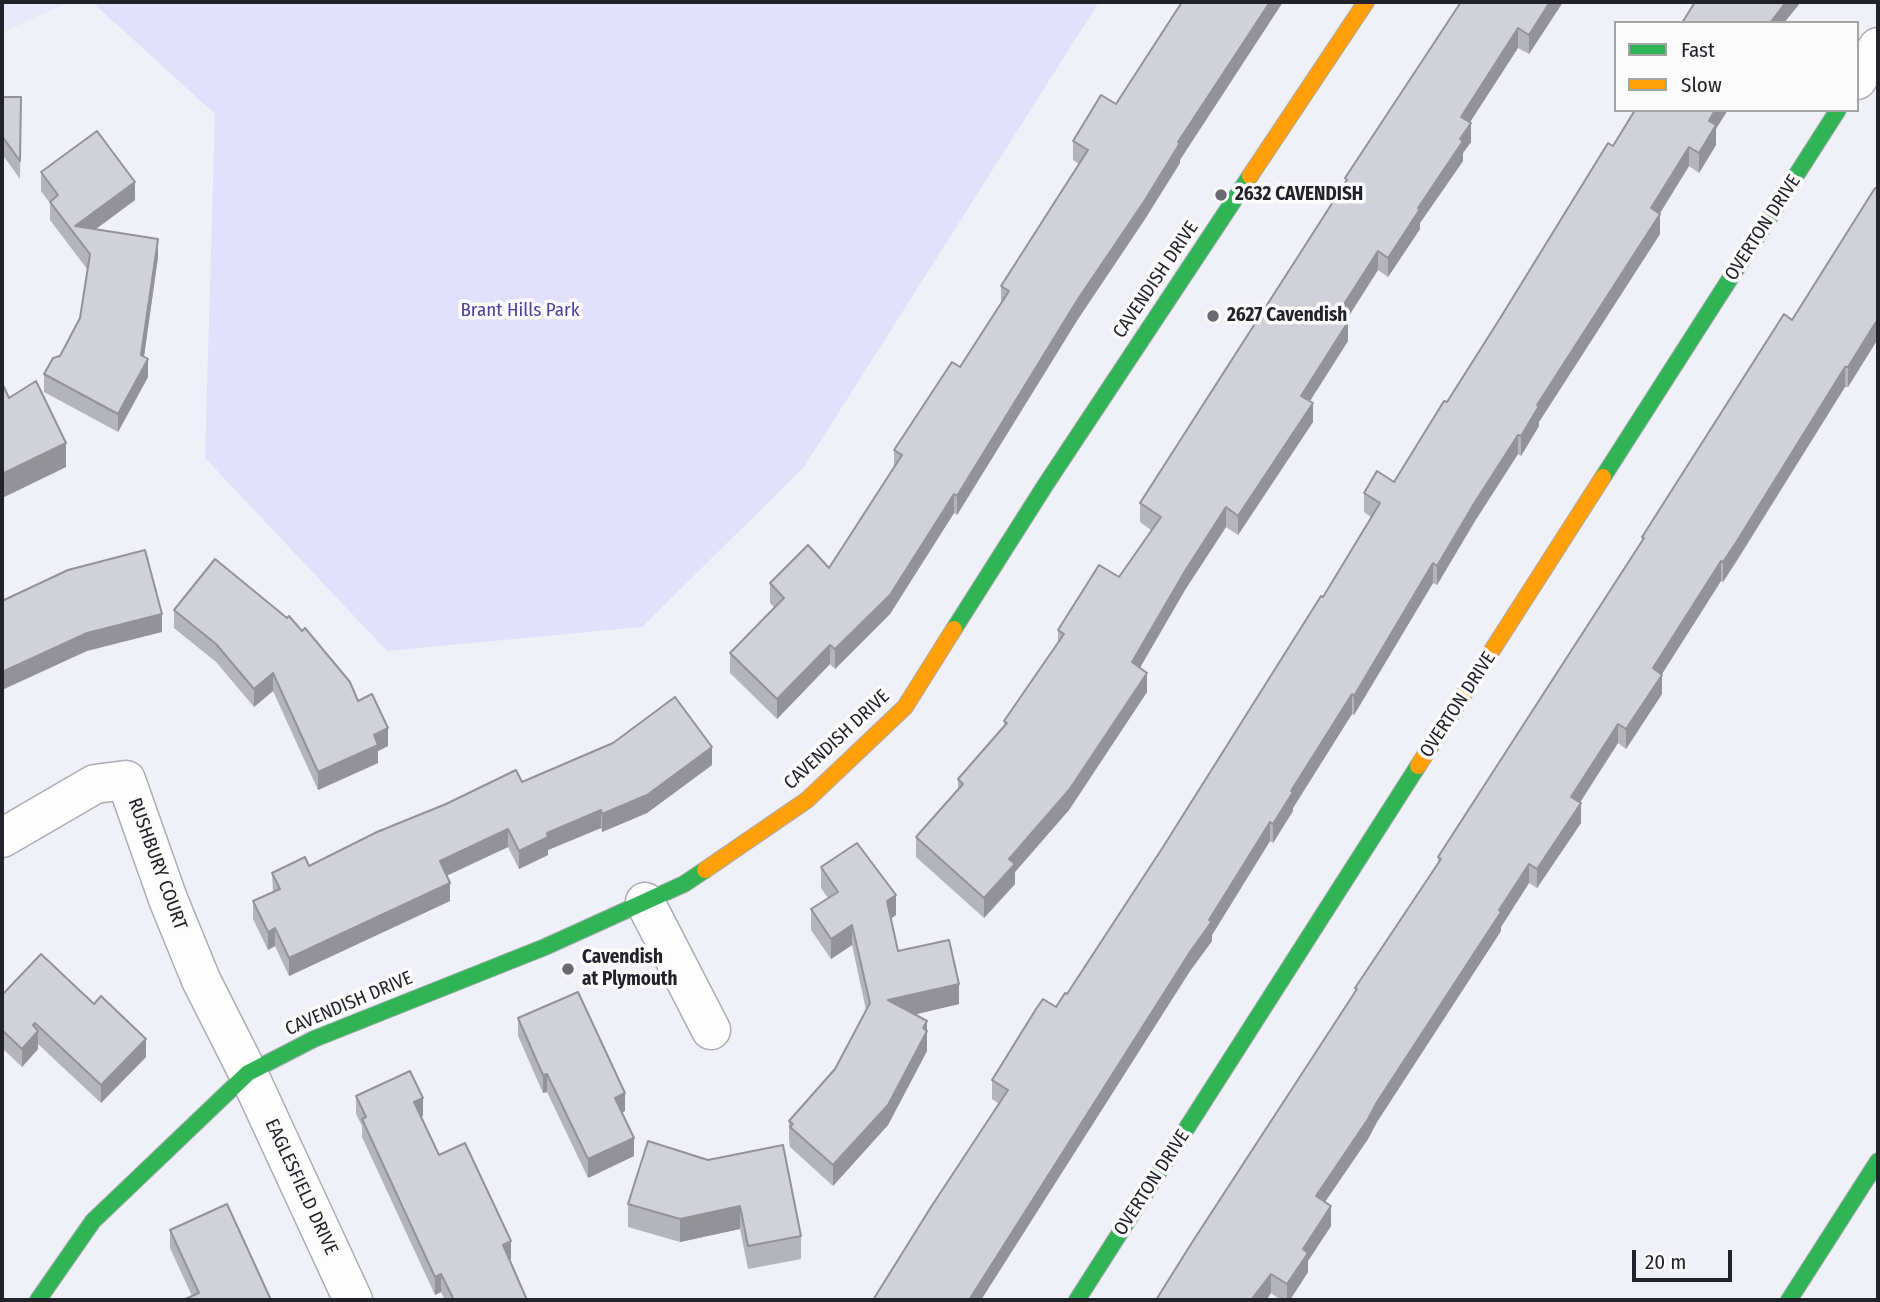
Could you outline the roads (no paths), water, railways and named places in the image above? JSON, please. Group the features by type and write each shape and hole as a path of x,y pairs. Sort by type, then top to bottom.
{"street":[{"name":"CAVENDISH DRIVE","path":"38,1300 93,1221 248,1073 314,1039 545,947 684,884 807,800 905,707 1046,484 1366,2"},
{"path":"1859,77 1878,47"},
{"name":"OVERTON DRIVE","path":"1077,1300 1837,112"},
{"name":"RUSHBURY COURT","path":"2,838 95,783 126,780 173,911 201,979 248,1073"},
{"path":"645,902 711,1030"},
{"name":"EAGLESFIELD DRIVE","path":"248,1073 353,1300"},
{"path":"1789,1300 1878,1161"}],"place":[{"name":"2632 CAVENDISH","path":"1221,195"},
{"name":"2627 Cavendish","path":"1213,316"},
{"name":"Cavendish at Plymouth","path":"568,969"}],"park label":[{"name":"Brant Hills Park","path":"520,311"}]}
